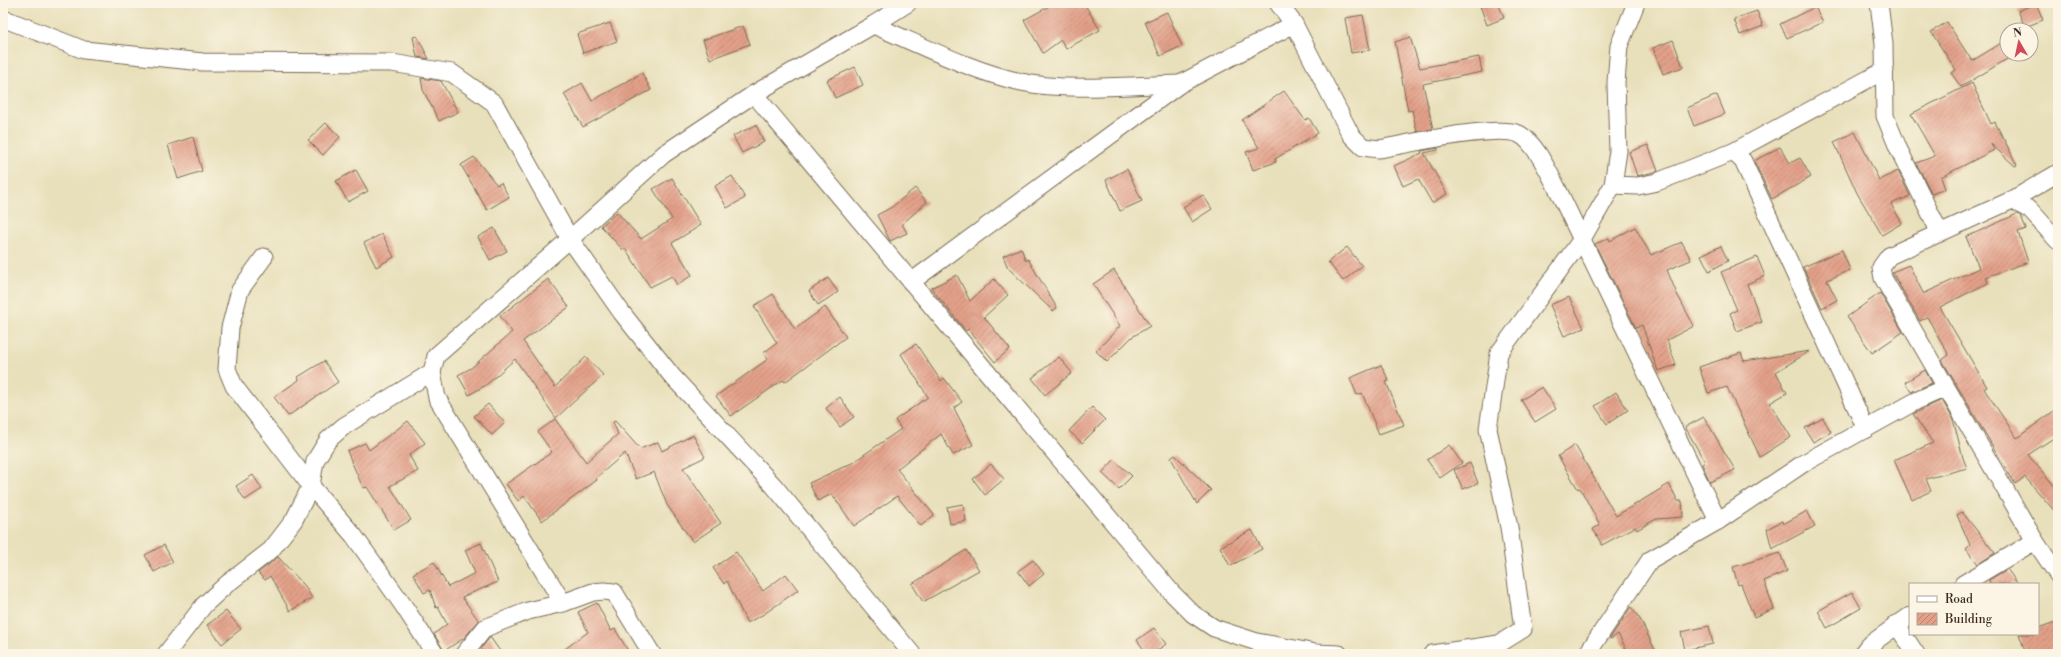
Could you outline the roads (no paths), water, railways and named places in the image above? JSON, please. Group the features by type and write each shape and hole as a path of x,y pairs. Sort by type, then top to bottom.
{"street":[{"path":"564,602 437,398 432,372 436,356 570,239 664,154 754,94 908,3"},
{"path":"1278,3 1294,24 1351,135 1363,147 1379,149 1488,131 1519,134 1538,152 1582,239 1718,521"},
{"path":"1432,654 1499,644 1523,629 1509,527 1488,429 1499,353 1582,239 1614,186 1618,150 1616,82 1619,46 1636,3"},
{"path":"1879,3 1884,44 1885,116 1899,150 1940,233"},
{"path":"3,20 10,21 84,50 203,62 392,63 452,74 494,104 570,239 622,312 672,376 774,486 912,654"},
{"path":"911,282 1180,84 1294,24"},
{"path":"873,25 988,73 1022,82 1060,87 1180,84"},
{"path":"1614,186 1638,186 1657,182 1733,152 1885,70"},
{"path":"754,94 1167,587 1193,614 1214,628 1257,642 1314,653 1338,654"},
{"path":"1733,152 1743,161 1866,429"},
{"path":"2058,173 2012,200 1889,256 1881,267 1883,278 1945,388 2035,541 2058,575"},
{"path":"2012,200 2030,210 2058,242"},
{"path":"264,257 240,290 230,328 227,369 234,386 311,486 354,536 436,654"},
{"path":"166,654 204,605 227,584 271,550 294,520 311,486 315,461 328,440 344,426 432,372"},
{"path":"1587,654 1650,560 1718,521 1804,463 1916,401 1945,388"},
{"path":"1965,583 2035,541"},
{"path":"464,654 485,628 528,611 564,602 593,592 604,591 614,592 652,654"},
{"path":"1862,654 1868,646 1903,620 1916,654"}]}
